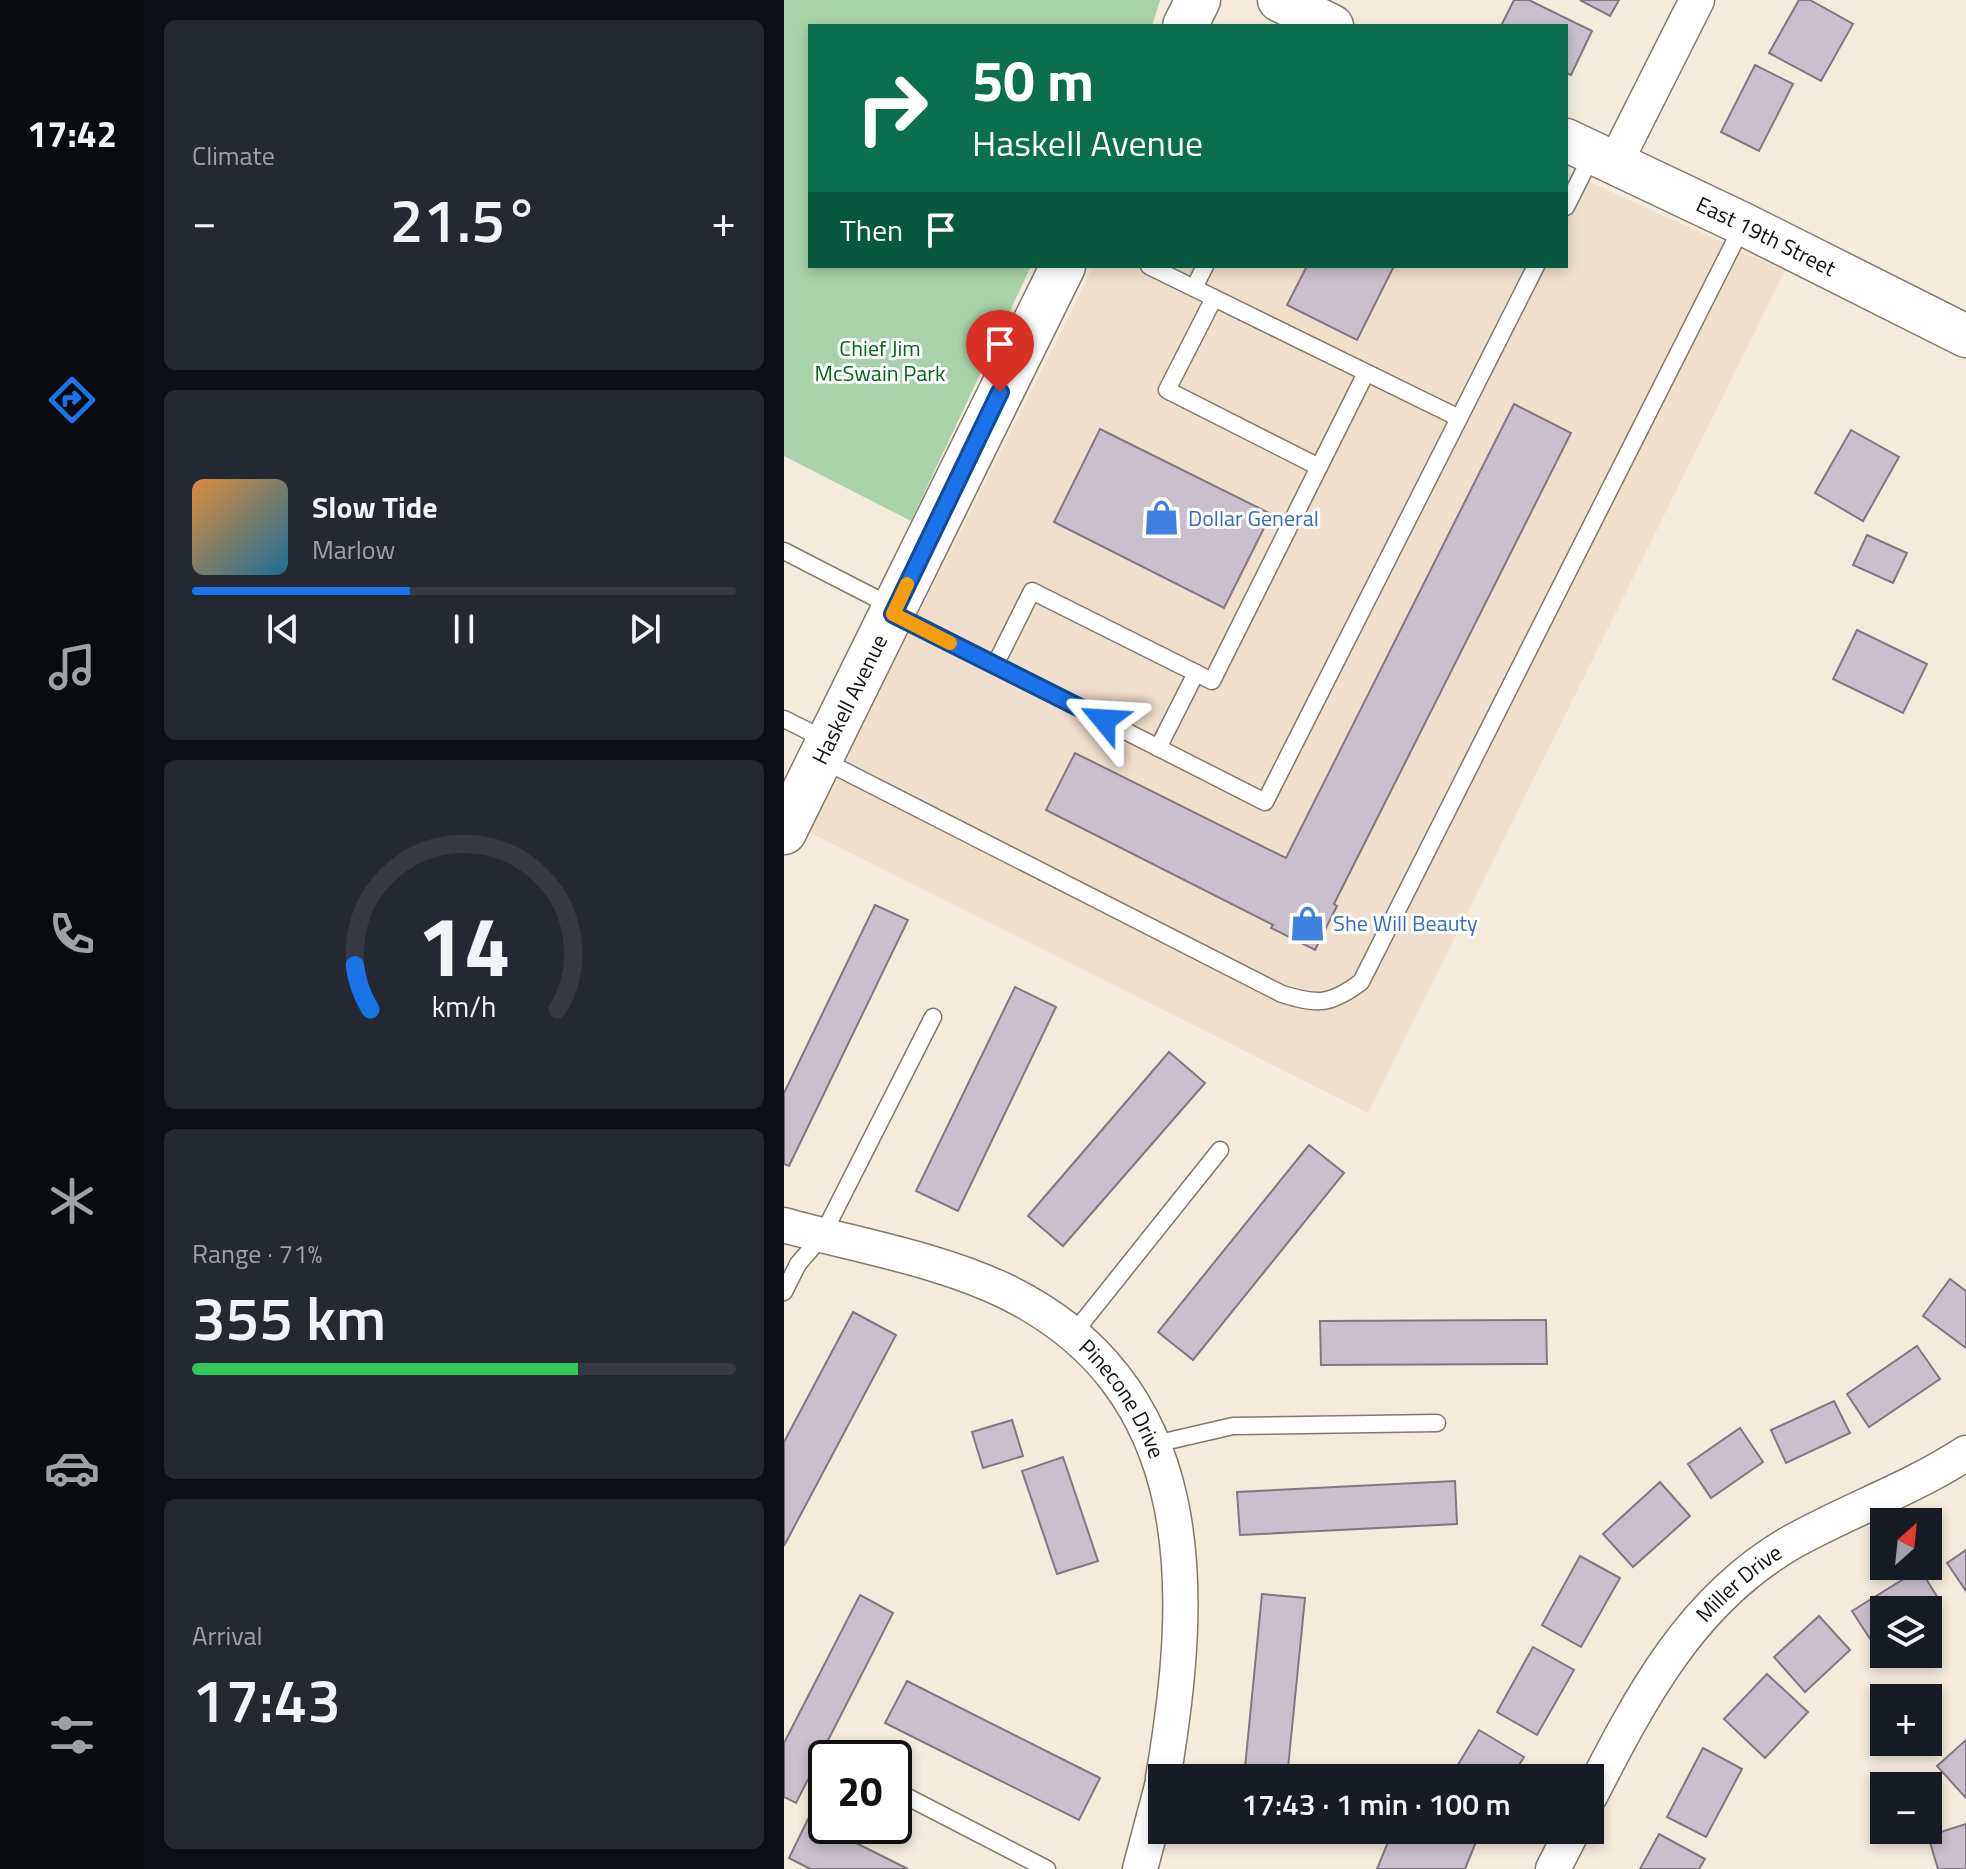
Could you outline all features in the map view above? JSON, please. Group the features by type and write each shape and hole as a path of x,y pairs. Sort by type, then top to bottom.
{"main road":[{"path":"1186,24 1198,0"},
{"name":"Haskell Avenue","path":"784,832 1062,268"}],"street":[{"path":"1279,0 1328,24"},
{"path":"1591,152 1697,0"},
{"name":"East 19th Street","path":"1591,152 1966,336"},
{"name":"Pinecone Drive","path":"784,1225 972,1277 1031,1304 1073,1334 1107,1366 1131,1399 1155,1444 1171,1493 1179,1543 1181,1604 1175,1707 1165,1764"},
{"name":"Miller Drive","path":"1604,1770 1652,1680 1696,1620 1725,1592 1790,1543 1935,1473 1966,1453"},
{"path":"1140,1869 1148,1839"},
{"path":"1553,1869 1566,1844"}],"lane":[{"path":"1568,203 1591,152"},
{"path":"784,719 825,750 1282,994 1309,1003 1337,1000 1361,982 1743,224"},
{"path":"1153,268 1459,418"},
{"path":"1194,288 1204,268"},
{"path":"786,556 1265,802 1535,268"},
{"path":"1214,298 1167,390 1319,467"},
{"path":"995,665 1032,591 1212,681 1366,373"},
{"path":"1158,748 1196,673"},
{"path":"784,1292 798,1264 822,1236 933,1017"},
{"path":"1073,1334 1220,1150"},
{"path":"1155,1444 1233,1426 1437,1423"},
{"path":"912,1799 1047,1869"}],"shaded area":[{"path":"1568,172 1785,271 1368,1113 809,832 1093,268 1568,268"}],"green space":[{"name":"Chief Jim McSwain Park","path":"784,0 1160,0 1153,24 808,24 808,268 1030,268 911,521 784,456"}],"building":[{"path":"1514,0 1529,0 1592,31 1571,75 1568,74 1568,24 1502,24"},
{"path":"1580,0 1619,0 1610,16"},
{"path":"1799,0 1810,0 1853,24 1821,81 1769,53"},
{"path":"1755,65 1793,84 1759,151 1721,132"},
{"path":"1306,268 1393,268 1357,340 1287,305"},
{"path":"1514,404 1571,433 1334,904 1337,906 1315,950 1271,928 1273,925 1046,810 1075,753 1286,858"},
{"name":"Dollar General","path":"1100,429 1271,514 1224,608 1054,522"},
{"path":"1851,430 1899,457 1863,521 1815,493"},
{"path":"1867,535 1907,553 1893,583 1853,565"},
{"path":"1857,630 1927,664 1903,713 1833,679"},
{"path":"875,905 908,920 789,1166 784,1164 784,1093"},
{"path":"1015,987 1056,1007 958,1211 916,1191"},
{"path":"1169,1052 1205,1083 1063,1246 1028,1216"},
{"path":"1309,1145 1344,1173 1193,1360 1158,1332"},
{"path":"1950,1279 1966,1291 1966,1348 1923,1316"},
{"path":"853,1312 896,1335 784,1546 784,1442"},
{"path":"1546,1320 1547,1364 1321,1365 1320,1321"},
{"path":"1917,1346 1940,1379 1869,1427 1847,1394"},
{"path":"1834,1401 1850,1433 1786,1463 1771,1430"},
{"path":"1012,1420 1023,1456 983,1468 972,1432"},
{"path":"1740,1428 1763,1462 1711,1498 1688,1464"},
{"path":"1063,1457 1098,1561 1057,1574 1022,1471"},
{"path":"1455,1481 1457,1524 1240,1535 1237,1492"},
{"path":"1660,1482 1690,1516 1633,1567 1603,1534"},
{"path":"1966,1550 1966,1591 1947,1563"},
{"path":"1580,1556 1620,1578 1581,1647 1542,1625"},
{"path":"1902,1580 1927,1580 1937,1596 1876,1596"},
{"path":"1262,1594 1305,1598 1288,1764 1245,1764"},
{"path":"860,1595 893,1613 828,1740 808,1740 808,1779 796,1803 784,1797 784,1743"},
{"path":"1870,1600 1870,1639 1852,1611"},
{"path":"1819,1616 1850,1650 1805,1692 1774,1657"},
{"path":"1533,1647 1574,1670 1537,1735 1497,1712"},
{"path":"1767,1674 1808,1712 1765,1758 1724,1719"},
{"path":"907,1681 1100,1778 1079,1820 885,1723"},
{"path":"1479,1730 1524,1757 1520,1764 1458,1764"},
{"path":"1966,1740 1966,1798 1937,1766"},
{"path":"1703,1748 1742,1769 1706,1837 1667,1817"},
{"path":"808,1819 808,1844 858,1844 908,1869 810,1869 789,1858"},
{"path":"1966,1824 1966,1869 1938,1869 1930,1844 1942,1844 1942,1832"},
{"path":"1659,1834 1705,1859 1699,1869 1640,1869"},
{"path":"1387,1844 1475,1844 1465,1869 1377,1869"}],"slow traffic":[{"path":"907,584 893,614 950,643"}],"place":[{"name":"Dollar General","path":"1162,518"},
{"name":"She Will Beauty","path":"1307,923"}],"route":[{"path":"1000,392 893,614 1104,720"}]}
